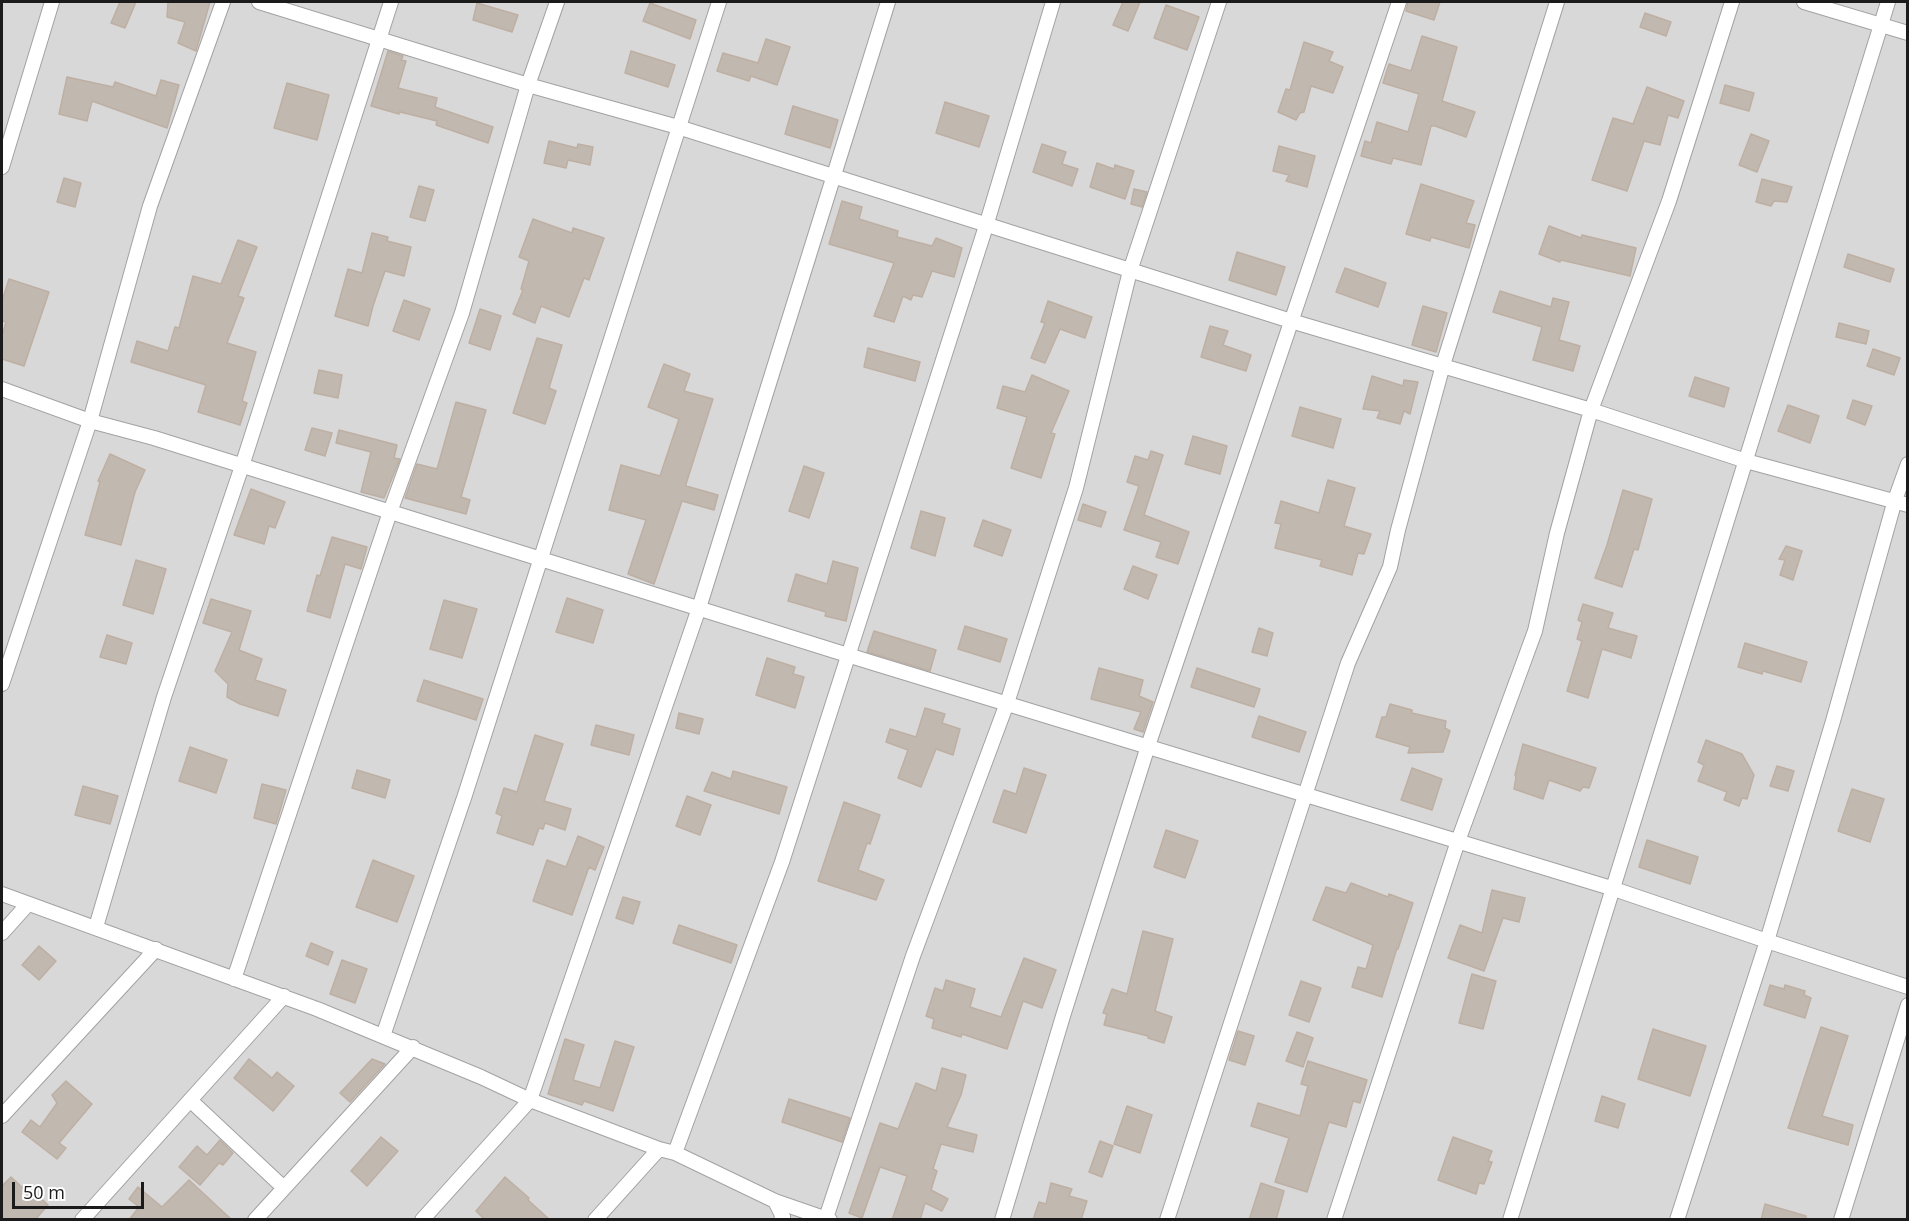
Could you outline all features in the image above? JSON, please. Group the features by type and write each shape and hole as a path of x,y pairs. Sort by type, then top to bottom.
{"street":[{"path":"2,167 52,2"},
{"path":"2,684 90,421 150,206 223,2"},
{"path":"259,2 528,85 678,128 1291,321 1592,410 1746,461 1901,503"},
{"path":"96,927 164,697 242,466 392,2"},
{"path":"234,978 390,512 462,313 528,85 557,2"},
{"path":"383,1036 465,795 719,2"},
{"path":"422,1220 530,1100 699,608 888,2"},
{"path":"675,1153 782,862 986,226 1053,2"},
{"path":"2,894 284,996 413,1047 530,1100 675,1153 775,1201 828,1219 913,956 1007,703 1076,488 1130,271 1219,2"},
{"path":"1002,1220 1148,746 1399,2"},
{"path":"1167,1220 1348,663 1390,567 1443,365 1557,2"},
{"path":"1334,1220 1458,841 1535,632 1557,533 1592,410 1669,201 1732,2"},
{"path":"1804,2 1908,33"},
{"path":"1510,1220 1611,888 1888,2"},
{"path":"2,390 90,421 154,438 849,655 1611,888 1908,987"},
{"path":"1677,1220 1767,941 1901,503 1908,464"},
{"path":"2,933 28,904"},
{"path":"2,1116 156,949"},
{"path":"82,1220 284,996"},
{"path":"1841,1220 1908,1005"},
{"path":"255,1220 413,1047"},
{"path":"190,1100 284,1188"},
{"path":"595,1220 659,1149"},
{"path":"775,1201 784,1219"}],"shaded area":[{"path":"2,2 1907,2 1907,1219 2,1219"}],"building":[{"path":"120,2 136,2 125,28 111,23"},
{"path":"168,2 210,2 196,51 178,43 185,22 167,17"},
{"path":"1123,2 1140,2 1128,31 1113,25"},
{"path":"1408,2 1440,2 1434,20 1406,11"},
{"path":"477,3 518,15 512,32 473,20"},
{"path":"650,3 696,20 690,39 643,21"},
{"path":"1166,5 1199,17 1187,50 1154,38"},
{"path":"1645,13 1671,22 1666,36 1640,27"},
{"path":"1422,36 1457,47 1442,101 1475,112 1466,137 1431,126 1421,165 1393,158 1391,164 1361,156 1365,141 1371,143 1377,122 1408,132 1419,94 1383,83 1389,64 1411,71"},
{"path":"766,39 790,47 777,85 751,76 749,81 717,71 723,53 758,63"},
{"path":"1304,42 1333,52 1329,61 1343,67 1333,93 1311,86 1304,112 1300,113 1296,120 1278,112 1286,89 1290,90"},
{"path":"388,51 403,56 401,60 406,61 398,88 437,98 435,107 493,127 488,143 436,125 437,121 371,106"},
{"path":"631,51 675,65 668,87 625,73"},
{"path":"67,77 113,87 115,82 156,96 161,80 179,85 167,128 92,101 87,121 59,114"},
{"path":"287,83 329,95 317,140 274,128"},
{"path":"1725,85 1754,93 1749,111 1720,103"},
{"path":"1647,87 1684,101 1678,118 1668,115 1660,145 1644,141 1627,191 1592,180 1613,118 1633,124"},
{"path":"945,102 989,116 979,147 936,133"},
{"path":"793,106 838,120 830,148 785,134"},
{"path":"1751,134 1769,141 1757,172 1739,165"},
{"path":"549,141 577,148 578,144 593,147 590,165 568,160 566,168 544,163"},
{"path":"1042,144 1066,152 1062,164 1078,169 1072,186 1033,172"},
{"path":"1279,146 1315,156 1307,187 1286,181 1289,175 1273,171"},
{"path":"1097,163 1114,169 1115,165 1134,171 1125,199 1090,187"},
{"path":"64,178 81,183 75,207 57,202"},
{"path":"1762,179 1792,187 1787,202 1774,201 1771,206 1756,202"},
{"path":"1421,184 1474,201 1466,223 1475,225 1469,248 1431,237 1430,241 1406,234"},
{"path":"419,186 434,190 425,221 410,217"},
{"path":"1134,189 1147,192 1142,207 1131,204"},
{"path":"842,201 862,207 859,219 898,231 897,237 932,246 936,238 962,248 954,277 932,271 922,297 913,295 911,300 903,296 894,322 874,316 894,263 829,244"},
{"path":"533,219 572,233 573,228 604,238 589,280 584,278 569,317 541,306 535,323 513,314 523,290 521,289 529,261 519,257"},
{"path":"1549,226 1581,238 1582,235 1636,248 1630,276 1561,260 1560,262 1539,254"},
{"path":"372,233 388,237 387,241 411,247 404,276 385,271 368,326 335,316 348,269 362,273"},
{"path":"238,240 257,247 238,296 244,298 227,343 256,352 242,401 247,403 240,425 198,412 206,385 131,362 137,341 168,351 175,327 179,328 193,276 221,284"},
{"path":"1237,252 1285,267 1276,295 1229,280"},
{"path":"1848,254 1894,269 1890,282 1844,267"},
{"path":"1345,268 1386,283 1378,307 1336,292"},
{"path":"9,279 49,292 24,366 2,359 2,336 6,322 2,321 2,301"},
{"path":"1500,291 1551,307 1553,298 1569,302 1559,340 1580,346 1573,371 1533,360 1542,327 1493,312"},
{"path":"404,300 430,309 419,340 393,331"},
{"path":"1048,301 1092,317 1085,338 1060,329 1045,363 1031,358 1045,323 1041,322"},
{"path":"1423,306 1447,313 1436,352 1412,345"},
{"path":"480,309 501,316 490,350 469,343"},
{"path":"1839,323 1869,331 1866,344 1836,337"},
{"path":"1210,326 1228,331 1223,345 1251,355 1246,371 1201,357"},
{"path":"537,338 562,345 549,388 556,391 545,424 513,413"},
{"path":"868,348 920,362 915,381 864,367"},
{"path":"1873,349 1900,358 1894,375 1867,366"},
{"path":"664,364 690,374 684,391 713,399 686,486 718,495 714,510 682,501 654,584 628,574 646,520 609,510 621,465 660,476 679,419 648,407"},
{"path":"319,370 342,375 338,398 314,393"},
{"path":"1032,375 1069,391 1051,433 1055,434 1041,478 1011,468 1027,417 997,408 1003,386 1025,392"},
{"path":"1372,376 1403,386 1404,380 1418,382 1410,414 1404,411 1400,424 1377,418 1380,411 1363,409"},
{"path":"1695,377 1729,388 1724,407 1689,396"},
{"path":"1853,400 1872,406 1865,425 1847,418"},
{"path":"456,402 486,410 461,497 470,500 466,514 405,498 417,464 437,469"},
{"path":"1788,405 1819,416 1810,443 1778,431"},
{"path":"1300,407 1341,419 1333,448 1292,436"},
{"path":"312,428 332,433 325,456 305,450"},
{"path":"339,430 397,445 394,458 400,459 384,498 361,492 371,452 336,443"},
{"path":"1193,436 1227,446 1220,474 1185,464"},
{"path":"1151,451 1163,455 1144,515 1189,532 1178,564 1156,557 1161,542 1124,530 1139,486 1127,482 1135,456 1148,460"},
{"path":"110,454 145,470 135,492 121,545 85,535 100,482 98,481"},
{"path":"804,466 824,473 809,518 789,511"},
{"path":"1328,480 1355,488 1344,526 1371,534 1364,554 1358,553 1352,575 1320,566 1322,560 1275,548 1281,524 1275,523 1281,501 1319,513"},
{"path":"251,489 285,502 275,528 269,526 264,544 234,535"},
{"path":"1623,490 1652,499 1638,550 1634,549 1622,587 1595,578"},
{"path":"1083,504 1106,512 1101,527 1078,520"},
{"path":"921,511 945,518 935,556 911,548"},
{"path":"983,520 1011,530 1002,556 974,546"},
{"path":"332,537 367,547 361,569 345,564 330,618 307,611 317,575 320,576"},
{"path":"1786,546 1802,551 1793,580 1780,575 1785,560 1779,559"},
{"path":"136,560 166,569 153,614 123,605"},
{"path":"833,561 858,568 846,621 825,616 826,612 788,601 796,574 827,584"},
{"path":"1133,566 1157,575 1148,599 1124,589"},
{"path":"567,598 603,610 593,643 556,632"},
{"path":"211,599 251,611 239,650 262,659 255,680 286,690 278,716 240,704 227,697 228,684 215,671 232,632 203,623"},
{"path":"444,600 477,609 462,658 430,649"},
{"path":"1583,604 1613,613 1608,628 1637,636 1631,658 1602,649 1588,698 1567,691 1582,641 1577,639 1582,622 1578,620"},
{"path":"965,626 1007,639 1000,662 958,649"},
{"path":"1259,628 1273,633 1267,656 1252,652"},
{"path":"874,631 936,650 930,671 867,652"},
{"path":"107,635 132,643 126,664 100,657"},
{"path":"1745,643 1807,662 1801,682 1763,671 1762,674 1738,667"},
{"path":"767,658 795,667 793,674 804,677 795,708 756,695"},
{"path":"1099,668 1143,680 1139,696 1153,702 1143,732 1134,729 1141,712 1091,699"},
{"path":"1197,668 1260,689 1254,707 1191,687"},
{"path":"424,680 483,699 476,720 417,701"},
{"path":"1390,704 1412,710 1412,713 1446,721 1445,728 1450,731 1443,752 1408,753 1410,747 1376,737 1382,717 1386,717"},
{"path":"925,708 945,714 942,723 960,729 953,755 936,749 921,787 898,778 908,750 886,742 890,729 916,737"},
{"path":"679,713 703,719 699,734 676,728"},
{"path":"1259,716 1306,732 1299,752 1252,737"},
{"path":"596,725 634,735 629,755 591,745"},
{"path":"535,735 563,744 544,801 571,809 565,830 545,823 543,829 539,828 533,845 497,833 502,816 496,813 504,788 517,792"},
{"path":"1706,740 1742,754 1754,775 1747,799 1742,798 1739,806 1724,800 1727,792 1698,781 1704,765 1698,762"},
{"path":"1523,744 1596,768 1589,788 1583,787 1580,791 1549,780 1543,799 1514,789"},
{"path":"190,747 227,760 216,793 179,781"},
{"path":"1777,766 1794,771 1788,791 1770,786"},
{"path":"1024,768 1046,775 1026,833 993,822 1004,790 1016,794"},
{"path":"1412,768 1442,779 1432,810 1401,800"},
{"path":"357,770 390,780 385,798 352,788"},
{"path":"733,771 787,787 779,814 704,791 712,772 731,779"},
{"path":"262,784 286,790 276,824 254,818"},
{"path":"83,786 118,796 110,824 75,815"},
{"path":"1852,789 1884,799 1870,842 1838,831"},
{"path":"687,796 711,805 700,835 676,826"},
{"path":"844,802 880,815 858,870 884,880 876,900 818,881"},
{"path":"1166,830 1198,841 1185,878 1154,867"},
{"path":"578,836 604,847 595,870 589,867 572,915 533,901 547,860 566,867"},
{"path":"1647,840 1698,857 1690,884 1639,867"},
{"path":"373,860 414,876 397,922 356,907"},
{"path":"1351,883 1388,897 1389,894 1413,903 1382,997 1352,987 1358,967 1366,969 1373,945 1313,920 1326,887 1346,893"},
{"path":"1492,890 1525,898 1519,922 1503,918 1484,971 1448,958 1460,925 1482,933"},
{"path":"623,897 640,902 633,924 616,918"},
{"path":"679,925 737,945 731,963 673,943"},
{"path":"1143,931 1173,939 1155,1011 1172,1017 1164,1043 1148,1038 1148,1036 1104,1025 1107,1014 1103,1013 1112,989 1127,994"},
{"path":"311,943 333,952 328,965 306,956"},
{"path":"39,946 56,961 39,980 22,965"},
{"path":"1024,958 1056,970 1042,1008 1023,1001 1007,1049 962,1034 961,1037 932,1028 934,1019 926,1016 935,988 943,991 946,980 975,989 970,1007 1001,1017"},
{"path":"342,960 367,969 355,1003 330,994"},
{"path":"1472,974 1496,981 1483,1029 1459,1023"},
{"path":"1301,981 1321,988 1309,1022 1289,1015"},
{"path":"1770,985 1784,989 1785,985 1805,991 1804,995 1811,998 1805,1018 1764,1005"},
{"path":"1821,1027 1848,1036 1822,1116 1853,1125 1848,1145 1788,1128"},
{"path":"1653,1029 1706,1046 1690,1096 1638,1079"},
{"path":"1238,1031 1254,1036 1245,1065 1229,1060"},
{"path":"1297,1032 1313,1038 1303,1067 1286,1061"},
{"path":"565,1039 584,1045 573,1080 600,1088 615,1041 634,1047 613,1111 584,1101 582,1105 548,1094"},
{"path":"249,1059 272,1078 277,1072 294,1086 273,1111 234,1078"},
{"path":"372,1059 385,1064 350,1102 340,1093"},
{"path":"1308,1061 1367,1080 1360,1103 1353,1101 1346,1127 1329,1122 1307,1192 1275,1182 1289,1138 1251,1126 1258,1103 1300,1116 1308,1086 1301,1084"},
{"path":"942,1068 966,1075 961,1095 947,1127 977,1135 973,1152 941,1144 933,1169 937,1171 931,1190 948,1199 942,1211 925,1203 920,1220 892,1220 907,1176 880,1167 862,1218 849,1213 880,1123 898,1129 916,1083 936,1091"},
{"path":"66,1081 92,1104 59,1143 66,1148 57,1159 22,1132 31,1120 40,1127 57,1103 52,1095"},
{"path":"1602,1096 1625,1104 1618,1128 1595,1121"},
{"path":"789,1099 850,1118 842,1142 782,1122"},
{"path":"1127,1106 1152,1115 1140,1153 1114,1144"},
{"path":"381,1137 398,1151 367,1186 351,1171"},
{"path":"1453,1137 1492,1151 1488,1161 1492,1162 1484,1184 1479,1183 1476,1194 1438,1180"},
{"path":"220,1140 233,1153 223,1165 219,1163 200,1185 179,1167 197,1146 207,1155"},
{"path":"1100,1141 1113,1146 1102,1177 1089,1172"},
{"path":"11,1177 26,1191 29,1187 48,1205 35,1220 2,1220 2,1186"},
{"path":"505,1177 550,1220 485,1220 476,1211"},
{"path":"189,1180 232,1220 129,1220 139,1207 129,1199 138,1187 162,1207"},
{"path":"1051,1183 1072,1189 1069,1196 1087,1201 1081,1220 1033,1220 1039,1202 1046,1204"},
{"path":"1261,1183 1284,1191 1276,1220 1249,1220"},
{"path":"1765,1204 1806,1216 1806,1220 1761,1220"}]}
